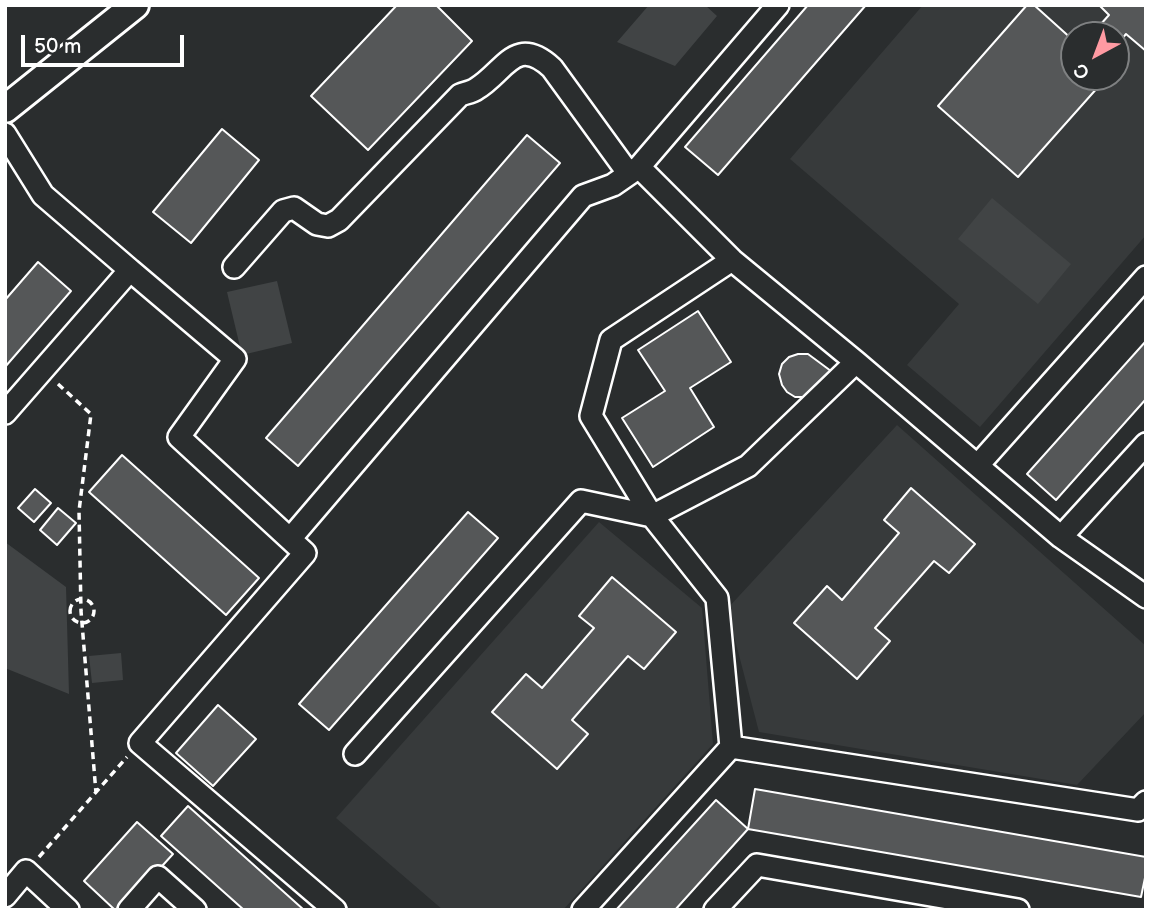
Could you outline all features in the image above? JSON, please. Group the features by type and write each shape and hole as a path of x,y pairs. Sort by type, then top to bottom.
{"main road":[{"path":"5,109 135,5"}],"lane":[{"path":"290,539 583,196 613,185 634,170 778,5"},
{"path":"234,267 283,211 294,208 317,224 328,226 339,220 460,94 475,90 509,59 526,53 541,58 634,170 732,260 1061,537 1146,597"},
{"path":"5,134 43,195 235,359 179,437 305,553 140,743 335,910"},
{"path":"583,910 731,747 718,598 652,516 591,416 611,340 732,260"},
{"path":"5,414 130,270"},
{"path":"978,465 1146,277"},
{"path":"355,754 581,500 652,516 748,466 856,362"},
{"path":"1061,537 1146,444"},
{"path":"731,747 1138,810 1146,803"},
{"path":"715,910 757,864 1018,910"},
{"path":"5,896 26,871 68,910"},
{"path":"129,910 158,877 195,910"}],"path":[{"path":"42,370 91,414 79,512 82,623 96,793"},
{"path":"81,599 88,600 94,610 92,618 82,623 74,620 70,610 73,603 81,599"},
{"path":"26,871 140,743"}],"shaded area":[{"path":"649,5 705,5 717,16 675,66 617,42"},
{"path":"923,5 1146,5 1146,235 980,427 907,365 959,304 790,159"},
{"path":"992,198 1071,264 1038,304 958,239"},
{"path":"277,281 292,343 242,355 227,292"},
{"path":"897,425 1146,646 1146,712 1077,785 759,732 727,609"},
{"path":"599,522 702,608 713,744 563,910 443,910 336,818"},
{"path":"5,542 66,587 69,694 5,668"},
{"path":"121,653 123,680 92,683 89,656"}],"building":[{"path":"397,5 436,5 472,41 368,150 311,96"},
{"path":"808,5 866,5 718,175 685,147"},
{"path":"1027,5 1034,5 1060,28 1060,91 1095,91 1018,177 938,106"},
{"path":"1099,5 1146,5 1146,51 1130,37 1130,21 1104,21 1109,15"},
{"path":"222,129 259,160 191,243 153,212"},
{"path":"527,135 560,163 298,466 266,438"},
{"path":"38,262 71,291 5,367 5,300"},
{"path":"698,311 731,362 690,388 714,427 653,467 622,418 665,391 638,350"},
{"path":"1146,341 1146,399 1056,500 1027,474"},
{"path":"808,354 835,374 806,397 795,397 787,392 779,374 782,364 789,357"},
{"path":"122,455 259,578 226,615 89,492"},
{"path":"911,488 975,544 949,573 934,561 875,628 890,641 857,679 794,623 827,586 842,600 899,533 884,520"},
{"path":"35,489 51,503 34,522 18,508"},
{"path":"58,508 76,523 57,545 40,530"},
{"path":"468,512 498,538 329,730 299,704"},
{"path":"612,577 676,632 644,669 628,656 572,720 588,734 557,769 492,712 526,674 542,688 594,628 579,616"},
{"path":"218,705 256,739 213,786 176,753"},
{"path":"755,789 1146,857 1141,897 748,829"},
{"path":"716,800 748,829 675,910 616,910"},
{"path":"188,806 304,910 244,910 161,836"},
{"path":"137,822 173,854 122,910 115,910 84,881"}]}
